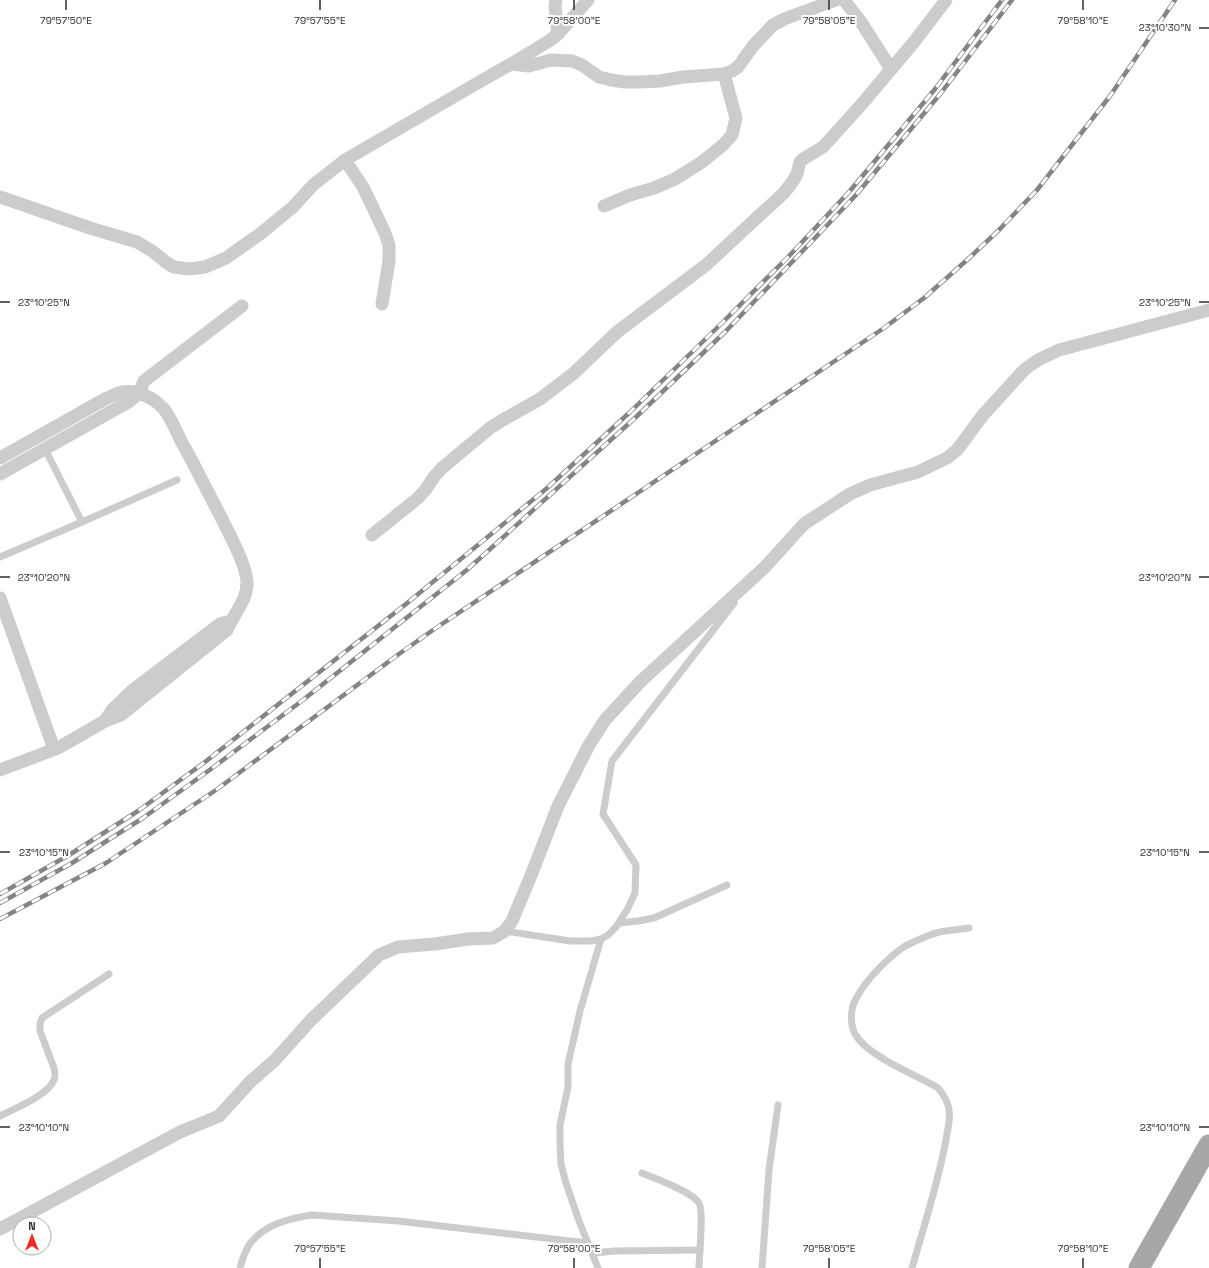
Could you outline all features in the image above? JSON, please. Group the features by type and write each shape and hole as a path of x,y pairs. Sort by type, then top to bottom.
{"main road":[{"path":"1139,1268 1209,1145"}],"street":[{"path":"556,0 555,6 558,34"},
{"path":"0,197 90,228 137,242 174,267 189,270 205,268 226,258 260,234 293,207 313,185 345,160 549,41 558,34 588,0"},
{"path":"511,64 530,66 551,60 572,61 582,65 599,77 625,82 660,81 683,77 724,74 738,67 753,46 773,25 784,19 836,0"},
{"path":"844,0 861,22 891,69"},
{"path":"372,535 418,498 442,468 490,428 540,399 574,373 617,332 706,265 784,193 797,174 800,162 823,147 861,105 946,0"},
{"path":"604,206 675,179 702,162 723,145 732,135 736,118 724,74"},
{"path":"345,160 363,188 385,233 389,245 389,261 382,304"},
{"path":"0,474 130,401 139,393 144,381 242,306"},
{"path":"0,1229 180,1132 219,1116 250,1082 275,1060 311,1020 379,955 398,947 435,944 468,939 493,938 505,931 512,921 558,806 589,745 606,720 640,682 766,566 804,524 829,506 850,494 870,485 918,472 947,458 957,450 984,415 1025,369 1038,360 1059,350 1209,310"},
{"path":"0,458 105,399 122,392 130,390 152,398 165,411 188,453 236,547 247,580 247,588 242,604 230,621 220,624 133,690 112,710 105,721 54,749 0,770"},
{"path":"0,598 4,622 54,749"}],"lane":[{"path":"45,449 82,522"},
{"path":"0,557 177,480"},
{"path":"505,931 570,941 591,941 608,936 619,923 635,893 636,865 603,814 612,761 750,581"},
{"path":"619,923 654,918 727,885"},
{"path":"912,1268 942,1158 950,1111 946,1098 938,1088 887,1061 865,1046 856,1035 852,1025 853,1007 863,987 883,965 906,946 932,934 969,928"},
{"path":"598,1268 579,1221 561,1164 560,1125 568,1087 568,1064 578,1019 601,939"},
{"path":"0,1116 41,1095 54,1081 56,1074 40,1031 42,1018 109,974"},
{"path":"762,1268 770,1170 778,1105"},
{"path":"642,1173 675,1186 700,1204 702,1214 699,1268"},
{"path":"240,1268 243,1257 259,1234 276,1225 312,1215 398,1221 588,1243"},
{"path":"593,1253 615,1251 700,1250"}],"railway":[{"path":"0,894 69,855 138,811 205,762 406,604 546,489 629,413 721,324 789,256 849,192 935,89 1002,0"},
{"path":"0,903 72,863 143,818 303,700 468,569 635,418 726,331 793,261 856,195 941,93 1012,0"},
{"path":"0,919 106,863 216,790 433,630 884,328 924,298 998,231 1037,190 1110,96 1175,0"}]}
